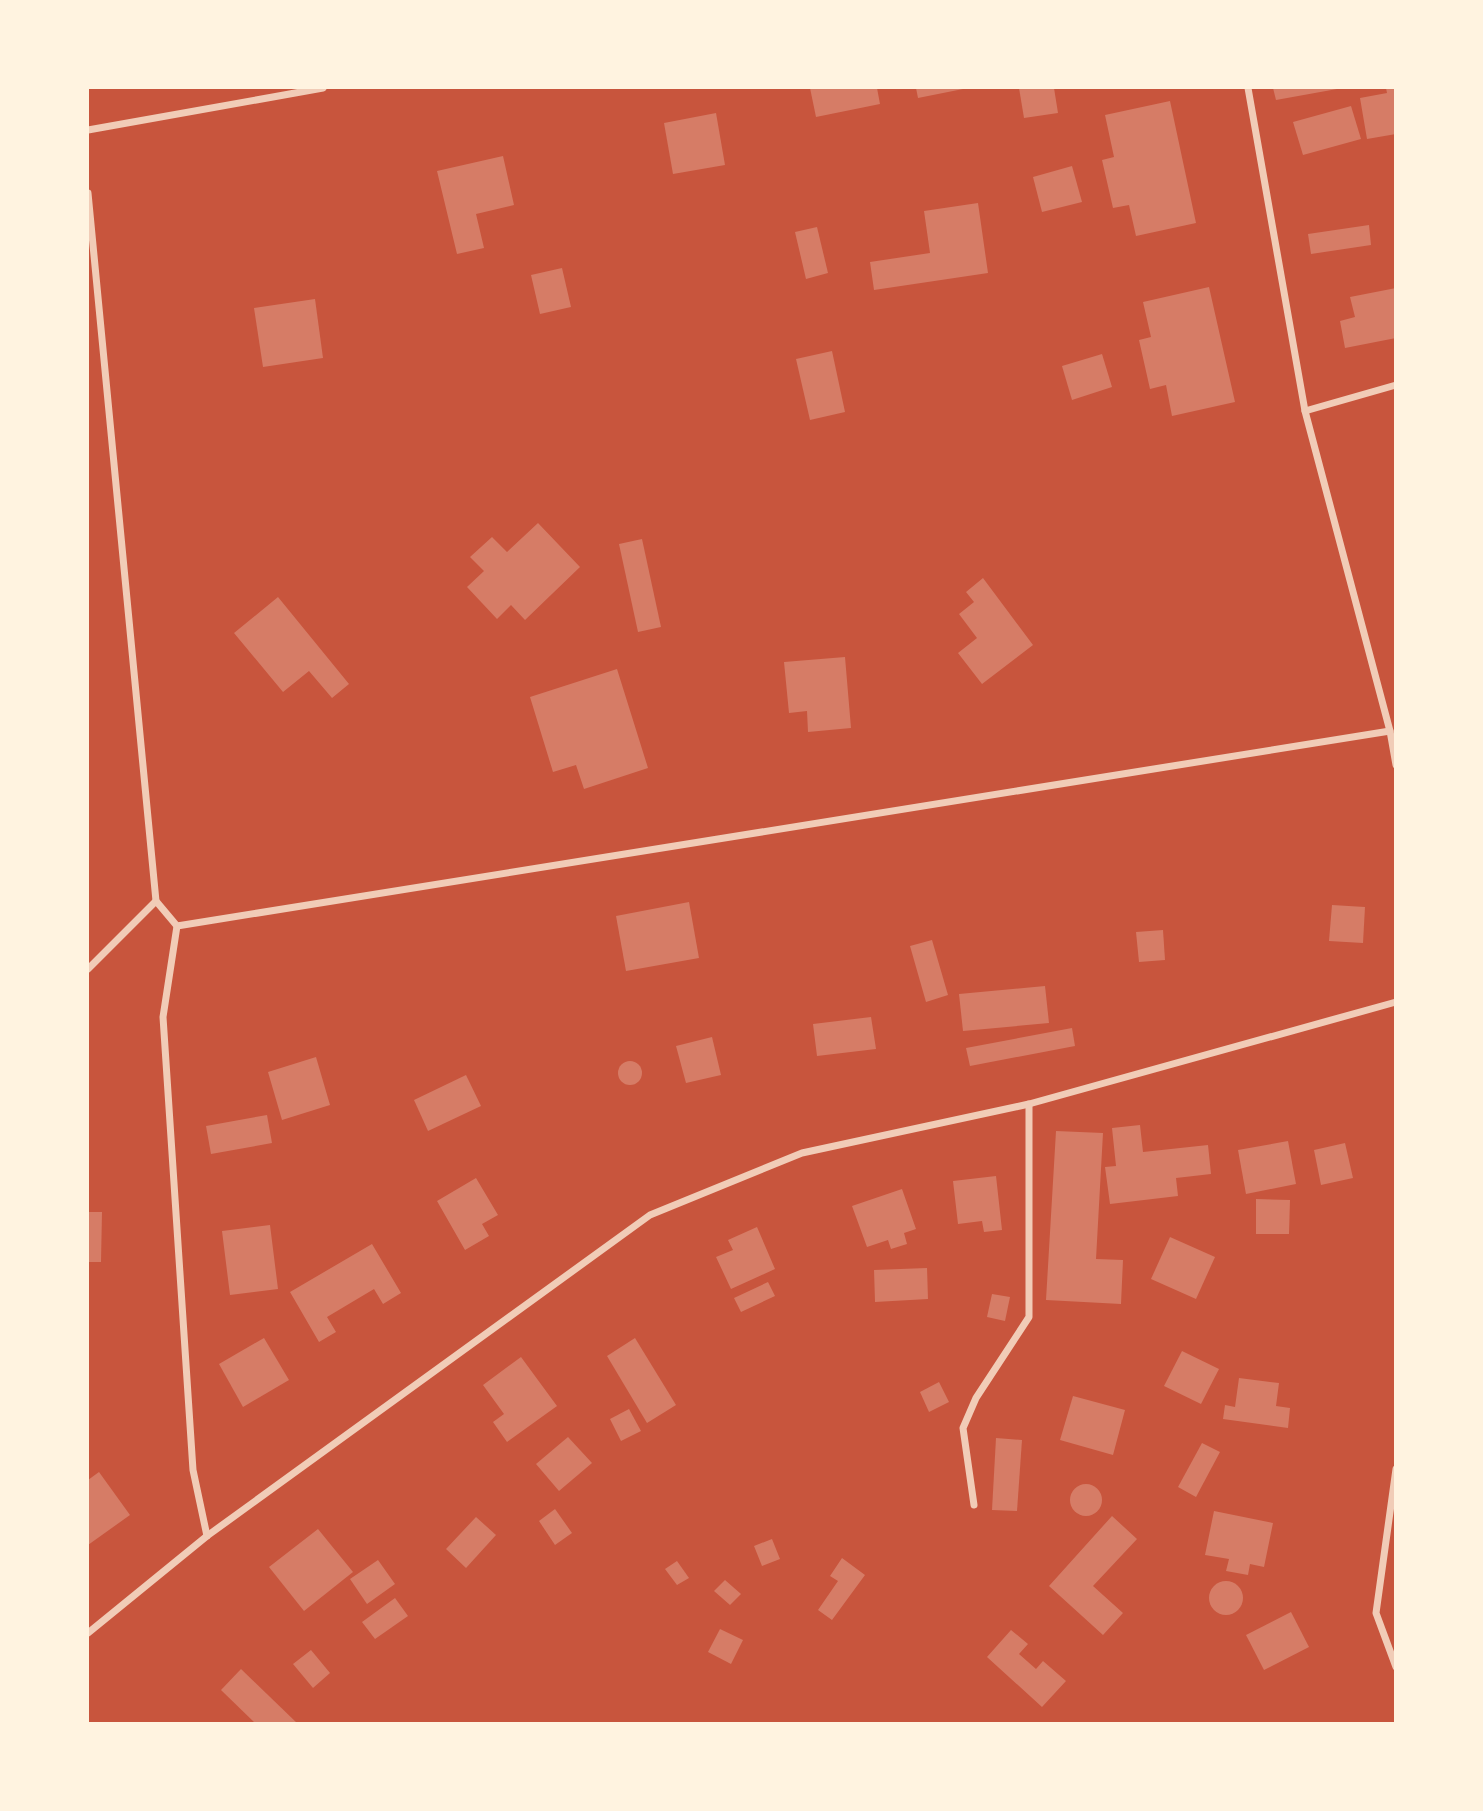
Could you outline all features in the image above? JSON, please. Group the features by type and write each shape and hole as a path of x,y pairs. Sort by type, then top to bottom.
{"street":[{"path":"88,130 323,88"},
{"path":"1248,88 1305,411 1390,731 1395,765"},
{"path":"88,193 156,901 177,926 163,1017 193,1470 207,1536"},
{"path":"1305,411 1395,385"},
{"path":"177,926 1390,731"},
{"path":"88,968 156,901"},
{"path":"88,1633 207,1536 650,1215 802,1153 1028,1104 1395,1002"},
{"path":"974,1505 963,1427 975,1398 1029,1317 1028,1104"},
{"path":"1395,1469 1376,1613 1395,1667"}],"building":[{"path":"810,88 877,88 880,104 816,117"},
{"path":"916,88 963,88 963,89 918,98"},
{"path":"1019,88 1054,88 1058,113 1024,118"},
{"path":"1273,88 1337,88 1337,89 1276,100"},
{"path":"1386,88 1396,88 1396,134 1367,139 1360,98 1387,93"},
{"path":"1170,101 1196,223 1136,236 1129,205 1113,208 1102,160 1114,157 1105,115"},
{"path":"1351,106 1361,139 1303,155 1293,122"},
{"path":"716,113 725,165 673,174 664,123"},
{"path":"503,156 514,205 476,214 484,248 457,254 437,171"},
{"path":"1072,166 1082,202 1042,212 1033,177"},
{"path":"978,203 988,273 874,290 870,262 930,253 924,211"},
{"path":"1369,225 1371,245 1311,254 1308,234"},
{"path":"817,227 828,273 806,279 795,232"},
{"path":"562,268 571,307 540,314 531,275"},
{"path":"1209,287 1235,402 1172,416 1166,385 1150,389 1139,340 1151,337 1143,302"},
{"path":"1396,288 1396,338 1345,348 1340,321 1355,317 1350,297"},
{"path":"315,299 323,358 263,367 254,308"},
{"path":"832,351 845,412 810,420 796,359"},
{"path":"1102,354 1112,387 1072,400 1062,366"},
{"path":"538,523 580,567 525,620 511,605 497,619 467,587 484,571 470,557 492,537 507,552"},
{"path":"642,539 661,627 638,632 619,544"},
{"path":"983,578 1033,645 982,684 958,653 977,638 959,614 974,602 966,592"},
{"path":"278,597 349,684 332,698 309,671 283,692 234,633"},
{"path":"845,657 851,728 808,732 807,711 789,713 784,662"},
{"path":"617,669 648,768 584,789 576,765 553,772 530,697"},
{"path":"689,902 699,958 626,971 616,916"},
{"path":"1332,905 1365,907 1363,943 1329,941"},
{"path":"1163,930 1165,960 1139,962 1136,932"},
{"path":"932,940 948,995 926,1002 910,946"},
{"path":"1045,986 1049,1023 963,1031 959,994"},
{"path":"871,1017 876,1049 817,1056 813,1024"},
{"path":"1072,1028 1075,1046 970,1066 966,1048"},
{"path":"712,1037 721,1075 686,1083 676,1046"},
{"path":"316,1057 330,1105 282,1120 268,1072"},
{"path":"630,1061 641,1068 642,1073 635,1084 630,1085 619,1078 618,1073 625,1062"},
{"path":"466,1075 481,1106 428,1131 414,1100"},
{"path":"267,1115 272,1143 211,1154 206,1126"},
{"path":"1140,1125 1143,1152 1208,1145 1211,1174 1176,1178 1178,1196 1110,1204 1105,1167 1116,1166 1112,1128"},
{"path":"1056,1131 1103,1133 1096,1259 1123,1260 1121,1304 1046,1300"},
{"path":"1288,1141 1296,1184 1246,1194 1238,1150"},
{"path":"1345,1143 1353,1178 1321,1185 1314,1150"},
{"path":"996,1176 1002,1230 984,1232 982,1221 958,1224 953,1181"},
{"path":"476,1178 498,1215 482,1224 489,1236 465,1250 437,1201"},
{"path":"902,1189 916,1229 904,1233 907,1244 891,1249 888,1240 867,1247 852,1206"},
{"path":"1256,1199 1290,1200 1289,1234 1256,1234"},
{"path":"88,1212 102,1212 101,1262 88,1262"},
{"path":"270,1225 278,1289 230,1295 222,1231"},
{"path":"757,1227 775,1269 731,1289 716,1257 733,1250 728,1240"},
{"path":"1170,1237 1215,1257 1196,1299 1151,1279"},
{"path":"372,1244 401,1293 383,1304 374,1289 327,1317 336,1332 319,1342 290,1292"},
{"path":"927,1268 928,1299 875,1302 874,1270"},
{"path":"768,1282 775,1296 741,1312 734,1298"},
{"path":"992,1294 1010,1297 1005,1321 987,1317"},
{"path":"264,1338 289,1380 243,1407 219,1364"},
{"path":"635,1338 676,1405 647,1423 607,1356"},
{"path":"1182,1351 1219,1369 1201,1404 1164,1386"},
{"path":"521,1357 557,1406 507,1442 493,1422 504,1414 483,1385"},
{"path":"1239,1378 1279,1383 1276,1406 1290,1408 1288,1428 1223,1419 1225,1405 1235,1407"},
{"path":"939,1382 949,1402 929,1412 920,1392"},
{"path":"1073,1396 1125,1410 1113,1455 1060,1440"},
{"path":"629,1409 641,1431 621,1441 610,1419"},
{"path":"568,1437 592,1463 559,1491 536,1464"},
{"path":"996,1438 1022,1440 1017,1511 992,1510"},
{"path":"1202,1443 1220,1452 1196,1497 1178,1487"},
{"path":"99,1472 130,1515 88,1545 88,1480"},
{"path":"1086,1484 1097,1489 1102,1500 1097,1511 1086,1516 1075,1511 1070,1500 1075,1489"},
{"path":"555,1509 572,1533 555,1545 539,1521"},
{"path":"1214,1511 1273,1523 1264,1567 1250,1564 1248,1575 1226,1571 1229,1559 1205,1555"},
{"path":"1112,1516 1137,1539 1093,1586 1123,1613 1103,1635 1049,1586"},
{"path":"476,1517 496,1535 466,1568 446,1549"},
{"path":"318,1529 353,1572 304,1611 269,1567"},
{"path":"772,1539 780,1559 762,1566 754,1546"},
{"path":"842,1558 865,1575 832,1620 818,1610 838,1581 830,1576"},
{"path":"378,1560 395,1584 367,1604 350,1579"},
{"path":"677,1561 689,1578 677,1585 665,1569"},
{"path":"725,1580 741,1594 730,1605 714,1591"},
{"path":"1226,1581 1238,1586 1243,1598 1238,1610 1226,1615 1214,1610 1209,1598 1214,1586"},
{"path":"395,1598 408,1616 375,1639 362,1622"},
{"path":"1291,1612 1309,1647 1264,1670 1246,1635"},
{"path":"720,1629 743,1640 731,1664 708,1652"},
{"path":"1011,1630 1028,1644 1019,1654 1036,1669 1043,1661 1066,1681 1042,1707 987,1657"},
{"path":"311,1650 330,1673 313,1688 293,1664"},
{"path":"241,1669 298,1724 256,1724 221,1690"}]}
